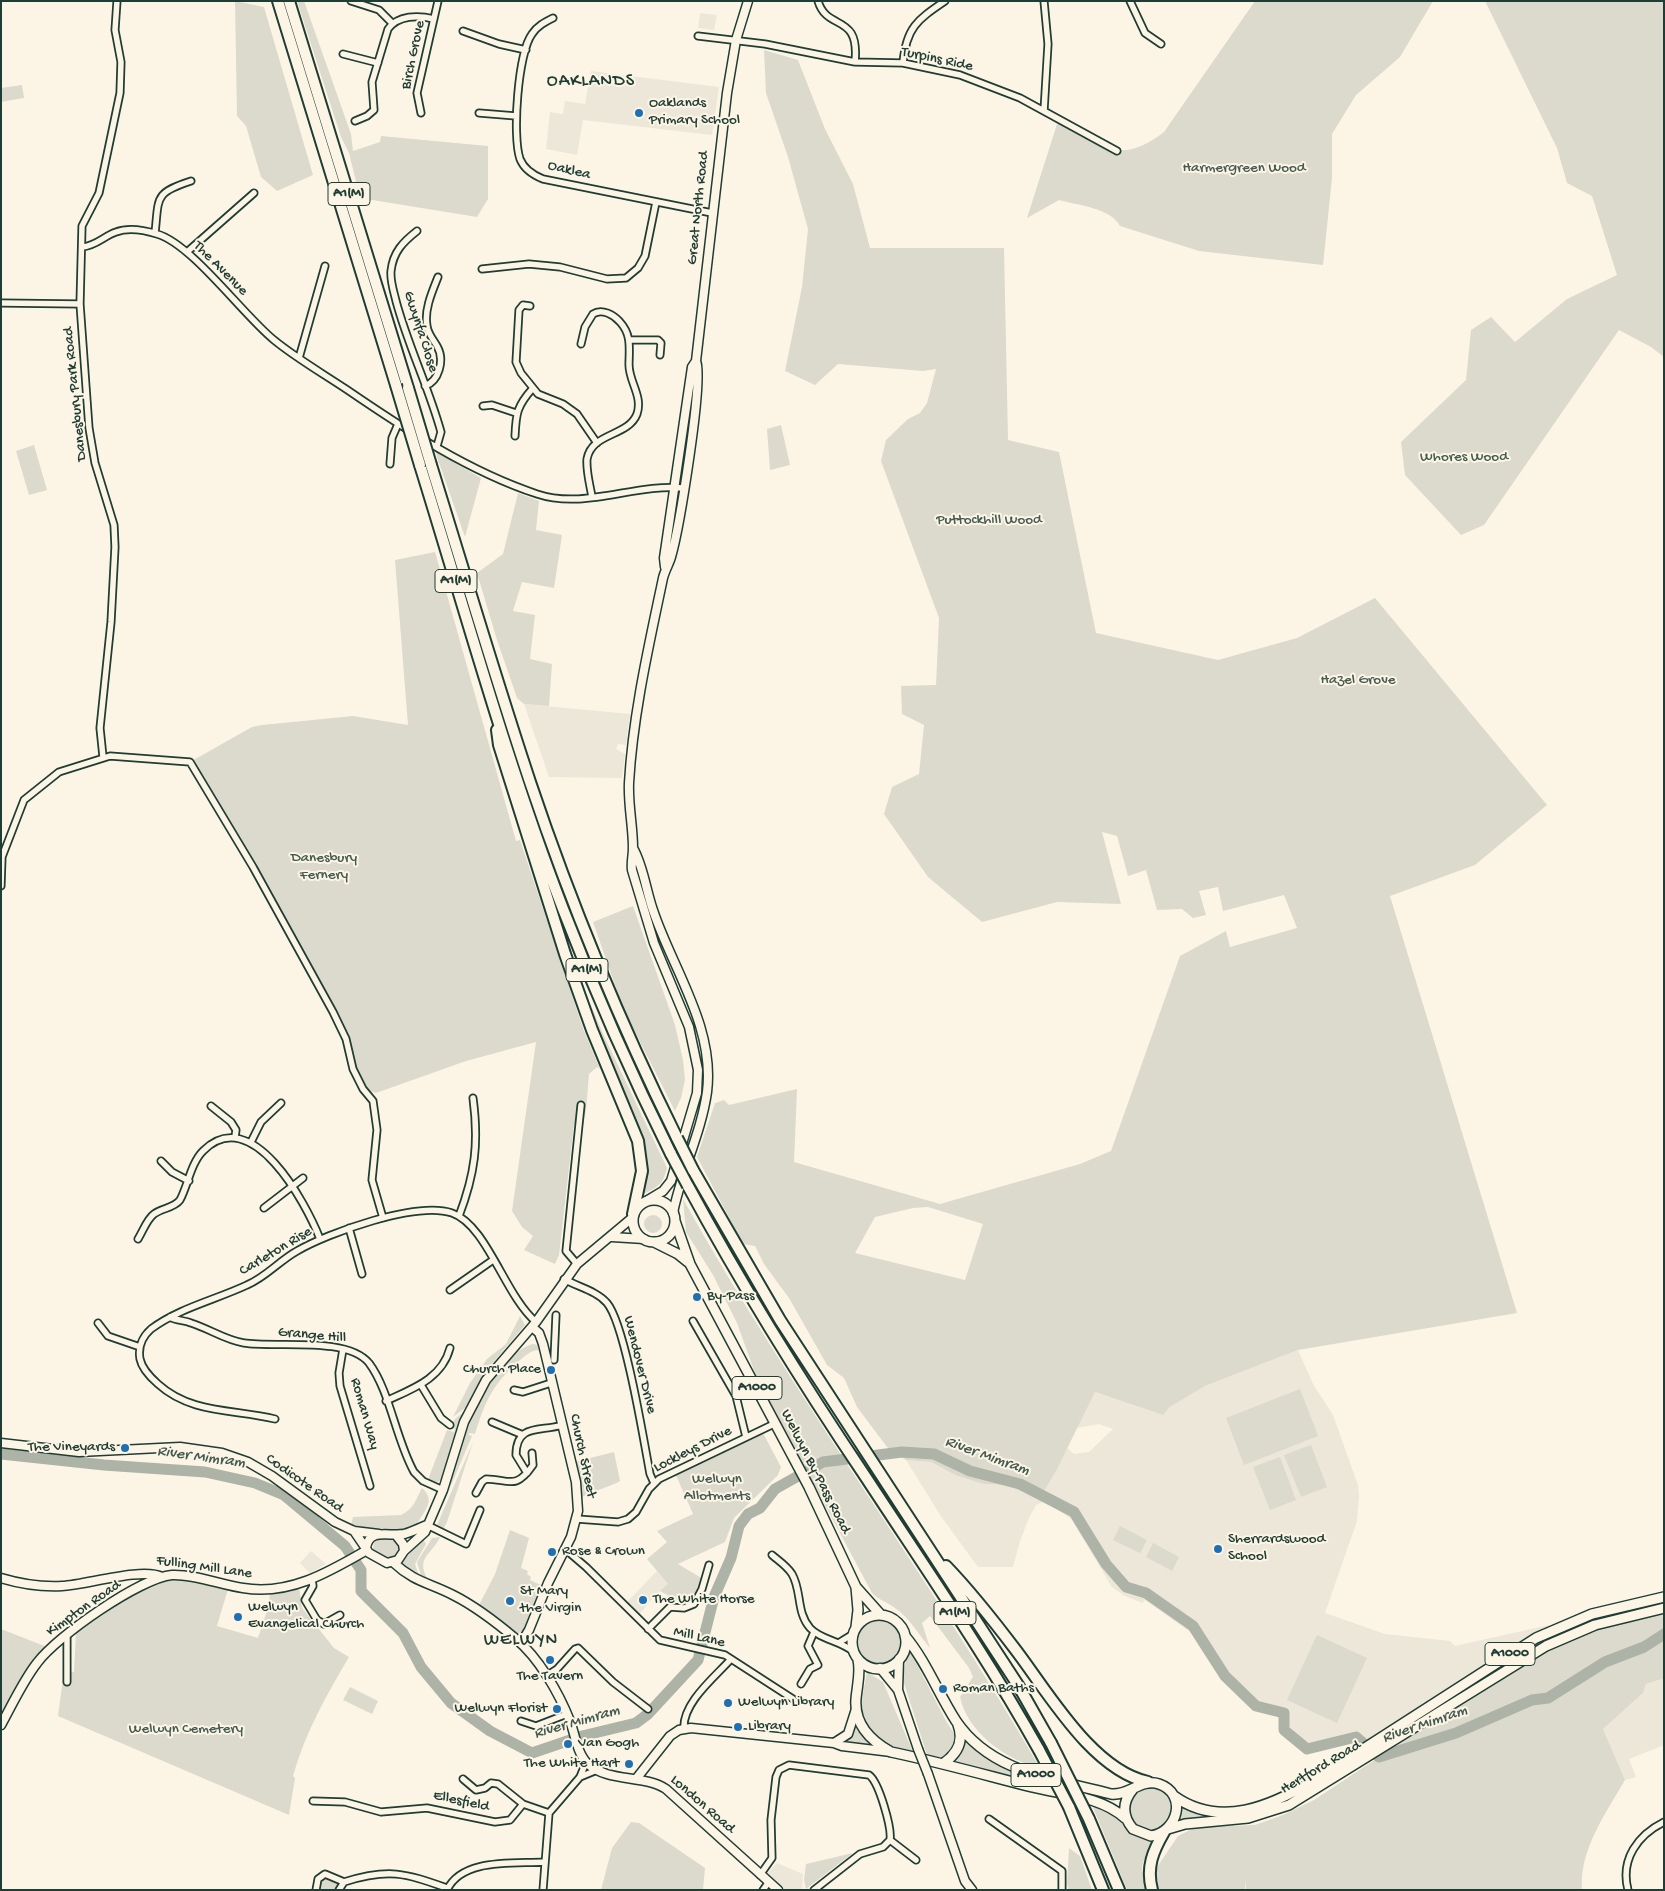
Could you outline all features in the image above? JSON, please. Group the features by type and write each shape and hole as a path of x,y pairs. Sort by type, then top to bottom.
{"highway":[{"name":"A1(M)","path":"278,1 396,385 426,465 527,773 555,854 600,969 648,1079 693,1170 753,1277 1018,1685 1051,1743 1089,1819 1119,1890"},
{"name":"A1(M)","path":"289,1 408,388 426,465 492,698 562,908 610,1027 671,1154 744,1284 837,1435 980,1650 1039,1750 1069,1807 1104,1890"},
{"path":"492,698 499,745 538,871 592,1030 638,1141 642,1171 633,1216"},
{"path":"927,1545 977,1599 1082,1737 1113,1766 1132,1778 1148,1782"},
{"path":"1152,1890 1150,1864 1154,1849 1166,1830"}],"main road":[{"name":"Great North Road","path":"633,848 629,784 632,748 665,567 664,558 679,488 692,367 696,361 720,145 736,40 748,1"},
{"path":"394,1563 425,1532 444,1490 464,1422 477,1394 490,1375 534,1325 564,1278 577,1264 591,1251 612,1237 633,1216 637,1207 663,1192 671,1182 697,1093 698,1070 689,1026 645,918 630,860 633,848"},
{"path":"612,1237 644,1239 654,1242 667,1237 671,1233 703,1114 708,1069 700,1023 654,915 639,858 633,848"},
{"path":"648,1200 654,1199 666,1203 674,1217"},
{"path":"633,1216 636,1233 644,1239"},
{"name":"Welwyn By-Pass Road","path":"674,1217 690,1264 809,1487 856,1587 881,1615"},
{"name":"Welwyn By-Pass Road","path":"654,1242 678,1254 690,1264"},
{"name":"Church Street","path":"521,1643 530,1630 577,1519 577,1492 545,1351 534,1325"},
{"name":"Codicote Road","path":"1,1443 79,1452 180,1447 222,1452 254,1466 296,1492 335,1522 354,1530 379,1534"},
{"path":"367,1549 369,1540 379,1534 396,1535 427,1525"},
{"path":"354,1530 367,1549 382,1561 394,1563 420,1582 461,1600 521,1643"},
{"path":"396,1535 403,1544 404,1552"},
{"name":"Fulling Mill Lane","path":"1,1578 39,1586 62,1586 154,1574 162,1577 178,1575 252,1589 282,1587 312,1580 367,1549"},
{"name":"Kimpton Road","path":"1,1725 37,1663 67,1634 114,1602 162,1577"},
{"name":"Welwyn By-Pass Road","path":"854,1631 858,1610 856,1587"},
{"name":"Hertford Road","path":"1166,1830 1185,1824 1234,1821 1274,1811 1305,1796 1363,1754 1371,1743 1514,1652 1554,1629 1592,1614 1664,1596"},
{"name":"Hertford Road","path":"1174,1796 1190,1806 1209,1813 1246,1809 1267,1804 1296,1791 1363,1754 1378,1750 1546,1646 1595,1625 1664,1608"},
{"path":"898,1690 899,1659 905,1646 905,1636 896,1622 881,1615 866,1618 854,1631 856,1656 869,1667 880,1668 890,1666 899,1659"},
{"name":"A1000","path":"905,1636 916,1651 956,1720 977,1745 991,1756 1014,1768 1111,1794 1124,1794 1133,1789"},
{"name":"London Road","path":"521,1643 546,1676 567,1714 577,1744 586,1762 597,1770 648,1781 661,1786 778,1890"},
{"name":"A1000","path":"856,1656 856,1708 865,1731 879,1745 891,1752 944,1763 1032,1787 1104,1803 1125,1818"},
{"path":"880,1668 898,1690 969,1888"},
{"path":"834,1743 848,1734 856,1708"},
{"name":"A1000","path":"944,1763 959,1747 960,1734 956,1720"},
{"path":"636,1779 670,1736 684,1729 696,1728 834,1743 842,1746 891,1752"},
{"path":"643,1768 648,1781"},
{"path":"1148,1782 1160,1784 1174,1796 1177,1810 1173,1823 1166,1830 1144,1835 1133,1829 1125,1818 1124,1805 1133,1789 1148,1782"}],"street":[{"name":"Danesbury Park Road","path":"103,757 100,728 107,673 116,547 114,525 95,463 89,428 80,304 82,226 99,193 118,112 121,62 115,30 117,1"},
{"path":"351,1 378,10 392,22"},
{"name":"Birch Grove","path":"421,113 417,93 438,1"},
{"path":"818,1 824,13 844,26 854,36 857,44 855,62"},
{"path":"903,63 906,44 914,24 945,1"},
{"path":"1044,1 1048,44 1044,110"},
{"path":"1130,1 1145,33 1161,44"},
{"path":"355,121 367,116 374,110 372,82 388,29 392,22 409,18 434,19"},
{"name":"Oaklea","path":"554,18 540,26 532,34 526,50 516,116 521,160 534,175 542,179 712,213"},
{"path":"462,31 498,44 526,50"},
{"name":"Turpins Ride","path":"698,36 736,40 855,62 903,63 960,74 990,85 1044,110 1117,151"},
{"path":"343,54 378,63"},
{"path":"479,113 516,116"},
{"path":"155,233 158,205 162,194 171,187 191,181"},
{"path":"187,252 254,193"},
{"path":"482,268 529,264 560,267 607,279 626,278 634,272 644,258 656,202"},
{"name":"The Avenue","path":"82,247 92,246 116,232 138,230 155,233 187,252 263,331 398,424 488,476 537,494 555,498 592,497 660,487 679,488"},
{"name":"Gwynfa Close","path":"417,231 398,250 391,271 391,281 400,316 441,432 437,446"},
{"path":"300,358 325,266"},
{"path":"425,386 436,379 441,355 426,325 429,301 438,277"},
{"path":"1,303 80,304"},
{"path":"530,306 523,304 519,310 516,362 521,373 538,394 563,404 577,414 597,442"},
{"path":"581,344 585,327 590,317 598,311 615,316 623,325 629,340 630,371 638,398 637,414 624,428 597,442 590,451 587,461 592,497"},
{"path":"629,340 658,340 661,343 660,355"},
{"path":"514,436 516,412 533,388"},
{"path":"483,406 492,405 516,412"},
{"path":"390,464 392,438 398,424"},
{"path":"1,886 2,857 24,800 59,772 110,756 190,762 243,851 333,1012 346,1039 353,1069 363,1089 371,1096 375,1107 377,1130 372,1180 383,1218"},
{"path":"472,1098 476,1123 476,1159 459,1216 472,1228 521,1309 534,1325"},
{"path":"251,1142 261,1122 281,1103"},
{"path":"577,1264 566,1251 581,1105"},
{"path":"211,1106 231,1122 236,1130 235,1137"},
{"path":"138,1239 149,1218 177,1204 201,1152 221,1140 235,1137 251,1142 261,1149 292,1186 307,1206 320,1239"},
{"path":"161,1161 172,1172 189,1180"},
{"path":"264,1208 303,1178"},
{"name":"Carleton Rise","path":"140,1347 146,1334 170,1317 254,1282 295,1252 320,1239 383,1218 430,1211 451,1213 459,1216"},
{"path":"349,1228 362,1274"},
{"path":"450,1290 493,1260"},
{"name":"Wendover Drive","path":"564,1278 603,1299 612,1310 624,1350 650,1474 654,1483"},
{"path":"189,1308 190,1322"},
{"path":"554,1360 556,1315"},
{"name":"Grange Hill","path":"170,1317 190,1322 224,1338 243,1343 343,1349 359,1355 368,1362 379,1381 414,1472 423,1481 444,1490"},
{"path":"693,1321 736,1396 746,1437"},
{"path":"98,1324 108,1336 140,1347 141,1363 148,1374 162,1388 182,1400 206,1408 251,1413 275,1419"},
{"path":"386,1401 422,1385 438,1372 450,1348"},
{"name":"Roman Way","path":"343,1349 339,1374 340,1386 370,1486"},
{"path":"545,1351 554,1350"},
{"path":"514,1390 523,1392 552,1383"},
{"path":"422,1385 441,1418 450,1425"},
{"path":"492,1422 524,1435"},
{"name":"Lockleys Drive","path":"577,1519 618,1522 628,1519 636,1512 654,1483 698,1459 776,1423"},
{"path":"526,1473 516,1455 517,1444 524,1435 536,1428 562,1425"},
{"path":"476,1493 482,1482 486,1479 502,1483 512,1482 526,1473 534,1462 532,1453"},
{"path":"427,1525 466,1544 480,1510"},
{"name":"Mill Lane","path":"565,1549 586,1567 648,1629 665,1642 702,1648 731,1659 793,1699"},
{"path":"772,1555 791,1572 797,1584 803,1616 814,1632 840,1642 856,1656"},
{"path":"648,1629 670,1607 684,1608 694,1604 702,1589 709,1565"},
{"path":"312,1580 313,1586 305,1600 305,1604 317,1620 324,1624 340,1615"},
{"path":"840,1642 854,1631"},
{"path":"801,1684 810,1669 818,1665 808,1646 814,1632"},
{"path":"67,1634 67,1682"},
{"path":"546,1676 557,1669 578,1648 613,1682 648,1709"},
{"path":"684,1729 685,1718 691,1705 731,1659"},
{"path":"521,1721 530,1726 536,1726 567,1714"},
{"path":"542,1890 550,1813 580,1777 586,1762"},
{"path":"760,1875 772,1858 771,1820 776,1777 780,1770 786,1765 865,1773 872,1776 876,1782 883,1805 890,1830 890,1840 883,1847 860,1854 814,1890"},
{"path":"580,1777 597,1770"},
{"name":"Ellesfield","path":"313,1801 345,1802 381,1812 427,1808 495,1822 510,1820 523,1804 498,1784 491,1783 482,1789 476,1790 463,1778"},
{"path":"523,1804 550,1813"},
{"path":"989,1819 1062,1870 1062,1890"},
{"path":"1628,1890 1626,1868 1633,1848 1646,1833 1664,1822"},
{"path":"890,1840 916,1860"},
{"path":"316,1890 318,1879 325,1874 344,1882 371,1875 399,1872 447,1889 461,1873 473,1867 544,1862"},
{"path":"339,1890 344,1882"},
{"path":"763,1890 768,1883"}],"shaded area":[{"path":"700,13 717,15 714,30 698,28"},
{"name":"Oaklands Primary School","path":"591,71 719,87 712,135 583,120 577,155 546,149 550,112 563,114 565,101 585,104"},
{"path":"524,704 630,714 626,745 618,744 616,749 625,754 622,778 549,777"},
{"name":"Sherrardswood School","path":"1298,1350 1313,1384 1333,1415 1358,1485 1357,1521 1325,1613 1385,1634 1450,1641 1455,1646 1549,1625 1367,1742 1352,1736 1305,1747 1296,1741 1288,1725 1288,1709 1263,1705 1209,1655 1206,1657 1190,1632 1145,1600 1142,1603 1123,1595 1112,1587 1071,1519 1045,1501 1036,1505 1029,1518 1013,1567 978,1567 940,1515 906,1460 931,1462 955,1475 983,1484 1005,1485 1040,1498 1067,1448 1074,1454 1089,1452 1113,1429 1099,1424 1077,1428 1095,1392 1163,1415 1170,1407 1205,1386"},
{"path":"311,1551 326,1564 310,1573 300,1563"},
{"path":"657,1571 669,1585 655,1595 639,1615 626,1603"},
{"path":"1663,1679 1664,1745 1629,1759 1636,1777 1625,1780 1603,1729 1643,1693 1646,1684"},
{"path":"777,1863 803,1874 802,1890 783,1890 768,1877 767,1874"}],"green space":[{"path":"235,1 264,7 313,175 277,191 261,177 246,126 237,116"},
{"path":"297,1 304,1 351,134 353,151 380,142 381,136 488,146 488,199 477,217 360,198 349,153 341,137"},
{"name":"Harmergreen Wood","path":"1255,1 1433,1 1400,57 1356,95 1332,134 1332,178 1323,265 1199,251 1120,226 1116,220 1101,211 1059,200 1027,218 1058,121 1113,154 1117,150 1130,150 1153,140 1164,132"},
{"name":"Whores Wood","path":"1485,1 1664,1 1664,357 1651,347 1619,330 1484,525 1461,535 1405,475 1401,442 1466,380 1471,330 1491,317 1515,342 1567,299 1617,275 1592,196 1567,183 1557,148"},
{"path":"764,50 798,60 825,129 853,184 870,248 1004,248 1008,440 1059,452 1096,633 1218,660 1297,638 1375,598 1547,805 1475,865 1390,896 1517,1313 1298,1350 1205,1386 1170,1407 1163,1415 1095,1392 1057,1469 1040,1498 1005,1485 983,1484 955,1475 931,1462 906,1460 887,1447 857,1407 844,1378 827,1365 789,1298 764,1264 755,1246 743,1244 697,1157 715,1103 724,1100 729,1105 797,1089 794,1162 940,1204 1080,1164 1111,1151 1180,956 1226,931 1230,947 1297,928 1284,895 1223,911 1218,887 1199,891 1206,915 1193,918 1182,909 1157,910 1146,870 1128,876 1117,836 1102,832 1121,904 1057,902 982,922 928,877 884,814 892,787 919,774 924,725 902,714 901,686 936,685 939,618 881,461 886,440 908,419 920,413 927,403 936,369 923,371 838,364 815,385 785,371 802,287 808,229 788,157 766,93","holes":["928,1207 983,1224 965,1280 855,1253 875,1217 913,1208"]},
{"path":"22,85 24,98 1,102 1,88"},
{"path":"781,425 790,465 770,470 767,429"},
{"path":"34,445 47,490 29,495 16,451"},
{"path":"436,452 481,478 465,537 437,457"},
{"path":"518,493 539,501 536,530 562,535 554,588 522,582 513,611 535,615 530,659 552,664 549,706 524,704 517,698 477,573 503,554"},
{"name":"Danesbury Fernery","path":"435,552 516,841 520,840 584,1031 600,1069 597,1067 589,1074 583,1125 574,1124 559,1255 555,1264 524,1250 533,1236 522,1227 512,1211 536,1042 466,1061 376,1093 363,1089 333,1012 190,762 252,727 262,725 353,716 408,725 395,560"},
{"path":"633,906 675,1025 683,1060 685,1080 681,1098 675,1111 623,1008 593,922"},
{"path":"570,956 604,1036 667,1168 661,1182 641,1195 645,1162 643,1145 599,1038"},
{"path":"683,1199 769,1343 952,1625 1040,1768 1014,1758 990,1743 971,1722 964,1710 960,1697 973,1677 969,1668 930,1616 922,1623 930,1648 905,1616 872,1593 756,1376 737,1323 713,1275 686,1232"},
{"path":"653,1215 659,1218 662,1224 659,1230 653,1233 647,1230 644,1224 647,1218"},
{"path":"520,1316 525,1325 490,1366 465,1408 453,1417 470,1383 487,1359 506,1344"},
{"path":"533,1344 538,1345 541,1353 538,1350 532,1351 509,1370 496,1386 486,1403 475,1434 469,1433 472,1436 441,1509 458,1451 482,1396 512,1358 521,1349"},
{"path":"1300,1389 1318,1436 1244,1465 1226,1418"},
{"path":"467,1409 445,1476 438,1482 429,1481 447,1430 454,1432 455,1429 450,1428 455,1419"},
{"name":"Welwyn Allotments","path":"763,1433 781,1467 778,1475 734,1518 725,1542 678,1564 703,1579 695,1600 691,1604 681,1603 660,1591 668,1584 647,1559 667,1542 657,1531 693,1514 675,1473"},
{"path":"473,1442 447,1522 442,1532 437,1525"},
{"path":"1311,1445 1327,1487 1301,1497 1284,1455"},
{"path":"614,1452 620,1481 582,1497 574,1462"},
{"path":"1280,1457 1296,1500 1270,1510 1253,1467"},
{"path":"422,1488 427,1493 429,1499 416,1528 400,1532 351,1526 353,1517 401,1515 405,1513 412,1507"},
{"path":"1120,1526 1147,1540 1140,1553 1113,1540"},
{"path":"510,1530 529,1538 521,1568 528,1571 527,1574 531,1577 530,1580 543,1586 526,1629 517,1634 478,1607 495,1574"},
{"path":"381,1537 392,1539 399,1544 400,1549 396,1557 388,1558 373,1551 374,1540"},
{"path":"440,1537 424,1561 423,1566 427,1582 422,1579 417,1562 432,1538"},
{"path":"423,1538 426,1544 415,1564 420,1579 400,1565"},
{"path":"1153,1543 1179,1557 1172,1571 1146,1557"},
{"name":"Welwyn Cemetery","path":"176,1578 228,1589 217,1626 258,1638 269,1605 270,1591 299,1586 302,1608 334,1648 349,1657 324,1700 298,1760 293,1776 295,1778 289,1815 58,1716 64,1671 74,1672 76,1633 108,1608 138,1592"},
{"path":"1664,1600 1664,1605 1593,1622 1373,1750 1371,1748 1537,1641 1593,1618"},
{"path":"1664,1611 1664,1632 1630,1653 1650,1646 1664,1636 1664,1681 1662,1679 1646,1684 1643,1693 1603,1729 1625,1780 1602,1819 1589,1846 1582,1875 1582,1890 1246,1890 1246,1880 1245,1890 1158,1890 1155,1870 1178,1836 1198,1827 1255,1825 1283,1815 1314,1800 1376,1759 1393,1758 1474,1729 1534,1703 1549,1702 1573,1684 1619,1656 1600,1661 1586,1672 1574,1676 1548,1697 1532,1699 1519,1706 1508,1706 1508,1709 1495,1712 1489,1718 1479,1719 1471,1726 1429,1741 1383,1754 1551,1647 1599,1628"},
{"path":"883,1620 895,1626 900,1633 900,1651 895,1658 888,1663 875,1664 867,1661 860,1654 857,1638 860,1630 867,1623"},
{"path":"1,1629 47,1647 36,1660 1,1722"},
{"path":"1317,1635 1367,1658 1337,1723 1287,1700"},
{"path":"909,1649 946,1721 956,1736 957,1740 953,1750 944,1758 927,1755 903,1680"},
{"path":"867,1672 883,1682 913,1752 895,1747 879,1739 867,1725 862,1707"},
{"path":"350,1687 378,1701 372,1714 343,1700"},
{"path":"856,1724 860,1732 876,1748 842,1744 842,1741 850,1736"},
{"path":"963,1736 992,1761 1022,1775 1021,1780 950,1761"},
{"path":"1367,1751 1368,1753 1314,1786 1276,1805 1252,1812 1278,1803 1303,1791"},
{"path":"1154,1788 1162,1791 1168,1797 1171,1809 1168,1821 1162,1827 1146,1830 1138,1827 1132,1821 1129,1805 1132,1797 1138,1791"},
{"path":"1092,1805 1103,1807 1120,1819 1130,1832 1137,1837 1151,1841 1142,1866 1145,1890 1127,1890"},
{"path":"1182,1807 1203,1816 1227,1817 1252,1813 1236,1816 1214,1819 1179,1819"},
{"path":"631,1822 639,1823 705,1868 703,1890 601,1890 612,1848"},
{"path":"1069,1848 1080,1856 1092,1890 1069,1890 1067,1884"},
{"path":"853,1853 806,1889 804,1880 806,1864"},
{"path":"324,1877 337,1881 339,1885 337,1890 318,1890 318,1883"}],"waterway":[{"name":"River Mimram","path":"1,1454 104,1465 205,1472 255,1483 284,1495 345,1546 361,1570 361,1591 403,1633 421,1667 451,1703 490,1731 532,1753 582,1736 636,1723 648,1714 698,1660 714,1597 731,1558 739,1526 748,1514 760,1508 775,1489 823,1462 902,1452 934,1454 970,1471 1020,1484 1074,1512 1106,1564 1126,1587 1146,1593 1193,1626 1225,1676 1256,1706 1284,1713 1284,1730 1307,1749 1356,1737 1379,1757 1456,1733 1532,1700 1548,1698 1605,1662 1644,1647 1664,1634"}],"place":[{"name":"Oaklands Primary School","path":"639,113"},
{"name":"By-Pass","path":"697,1297"},
{"name":"Church Place","path":"551,1370"},
{"name":"The Vineyards","path":"125,1448"},
{"name":"Sherrardswood School","path":"1218,1549"},
{"name":"Rose & Crown","path":"552,1552"},
{"name":"The White Horse","path":"643,1600"},
{"name":"St Mary the Virgin","path":"510,1601"},
{"name":"Welwyn Evangelical Church","path":"238,1617"},
{"name":"The Tavern","path":"550,1660"},
{"name":"Roman Baths","path":"943,1689"},
{"name":"Welwyn Library","path":"728,1703"},
{"name":"Welwyn Florist","path":"557,1709"},
{"name":"Library","path":"738,1727"},
{"name":"Van Gogh","path":"568,1744"},
{"name":"The White Hart","path":"629,1764"}],"district":[{"name":"OAKLANDS","path":"591,82"},
{"name":"WELWYN","path":"521,1641"}],"park label":[{"name":"Puttockhill Wood","path":"989,521"},
{"name":"Hazel Grove","path":"1358,681"}]}
